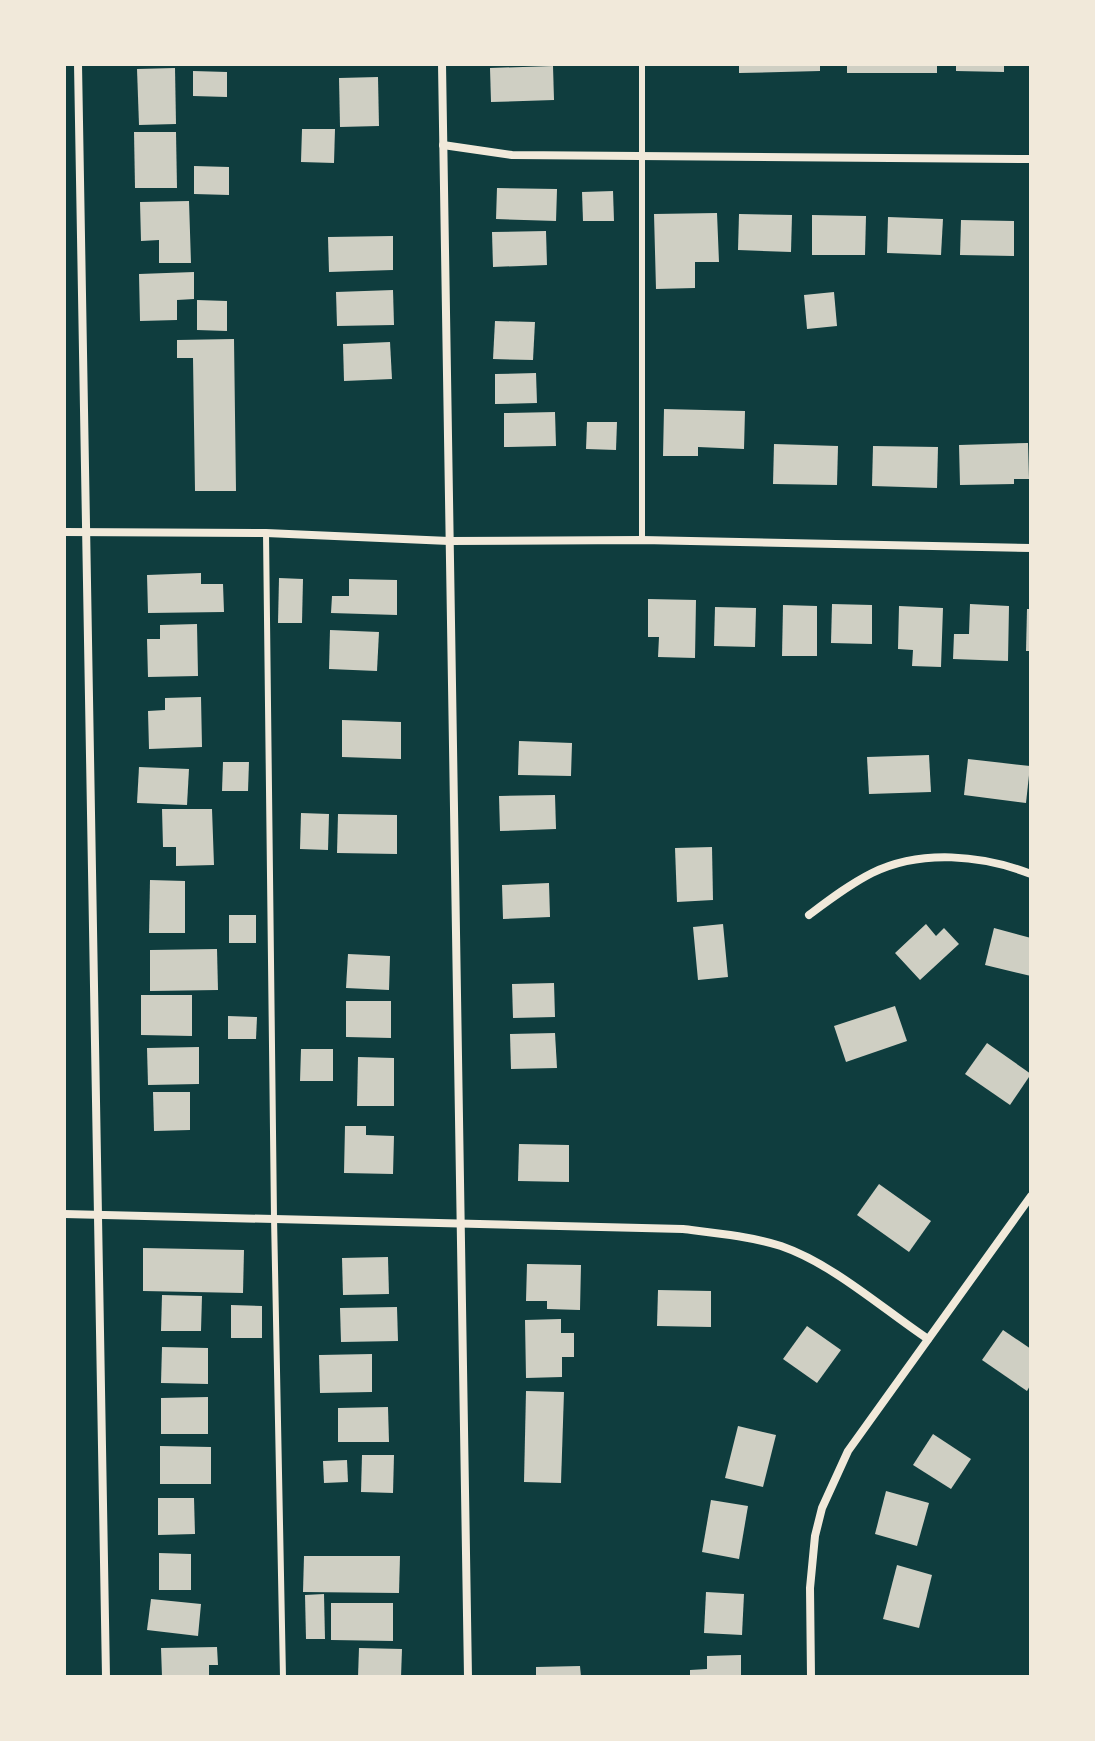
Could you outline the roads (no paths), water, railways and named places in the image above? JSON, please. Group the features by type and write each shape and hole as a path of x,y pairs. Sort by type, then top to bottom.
{"street":[{"path":"78,64 106,1677"},
{"path":"442,64 468,1677"},
{"path":"443,145 512,155 1031,159"},
{"path":"64,532 266,533 449,541 642,540 1031,548"},
{"path":"809,915 872,873 919,859 960,858 998,863 1031,874"},
{"path":"811,1677 811,1561 822,1508 848,1451 1031,1196"},
{"path":"64,1214 683,1229 745,1237 784,1247 823,1268 928,1339"}],"lane":[{"path":"642,64 642,540"},
{"path":"266,533 283,1677"}]}
